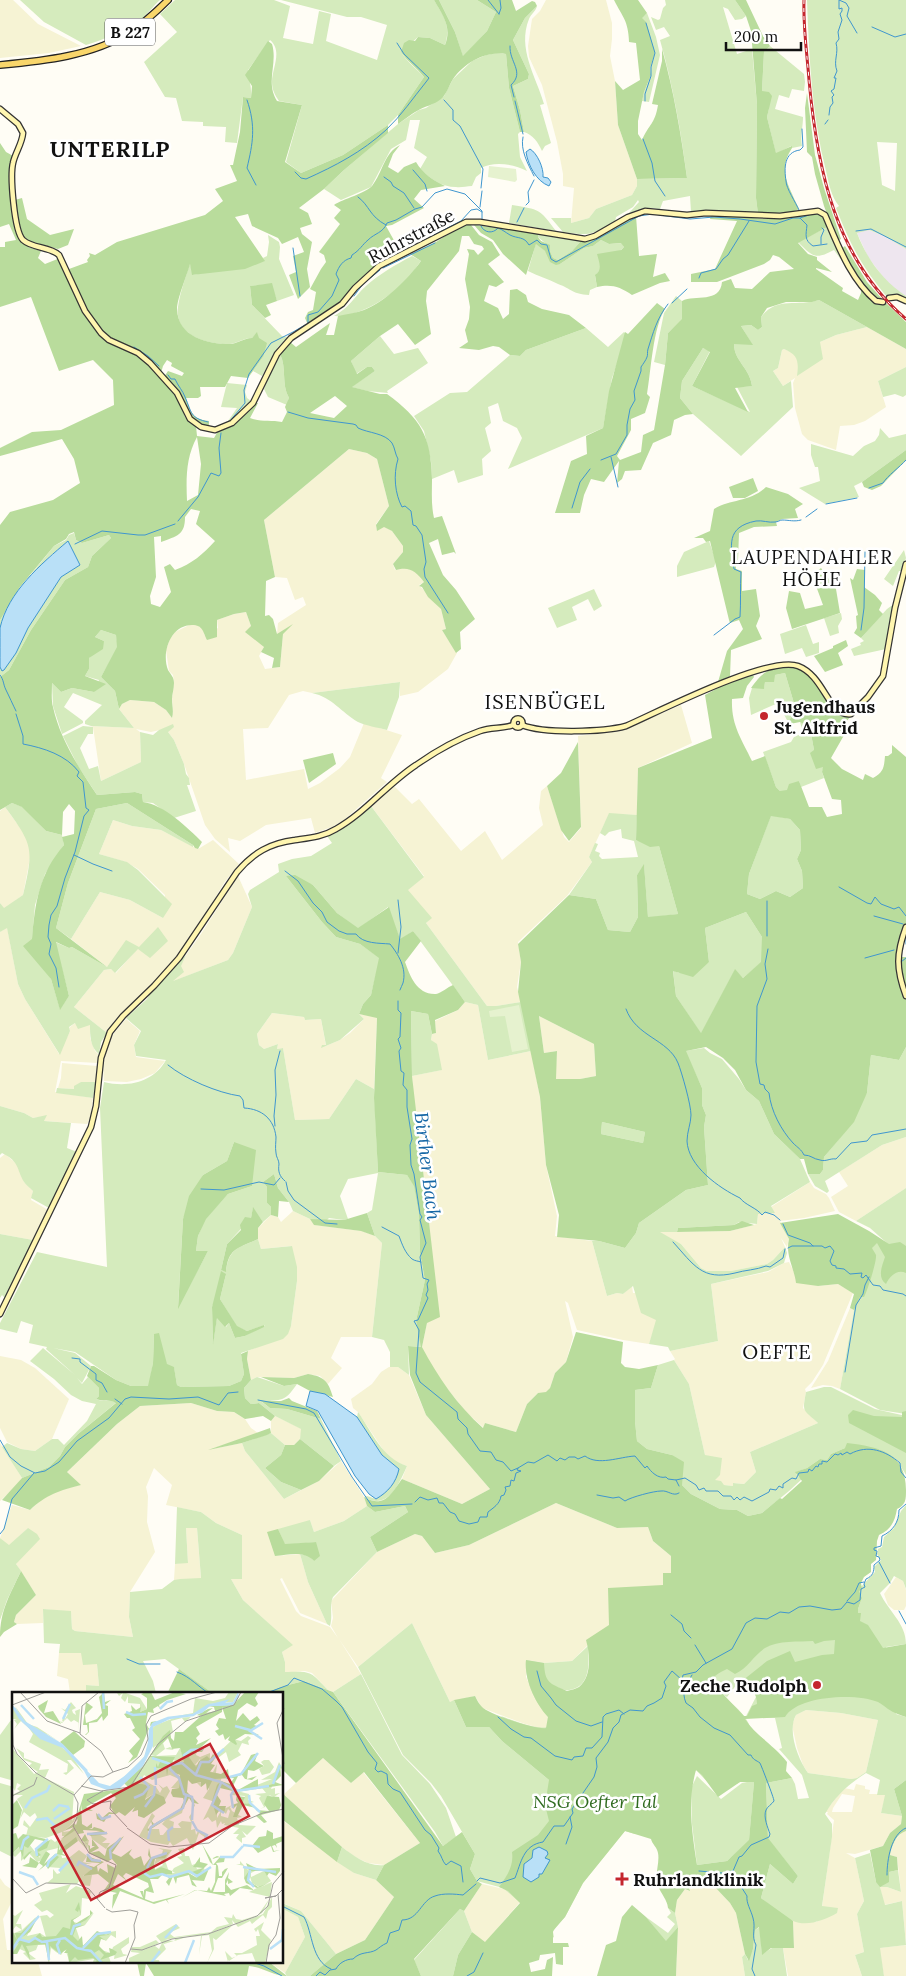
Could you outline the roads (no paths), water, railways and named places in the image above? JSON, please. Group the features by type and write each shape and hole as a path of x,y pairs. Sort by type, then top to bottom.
{"main road":[{"name":"B 227","path":"0,65 72,54 115,41 141,25 168,0"},
{"name":"Ruhrstraße","path":"0,109 18,124 23,134 13,164 11,180 21,237 28,243 51,250 59,255 85,311 95,327 109,340 138,353 155,366 164,380 177,393 190,419 206,429 220,429 232,423 240,416 256,398 269,368 283,345 342,304 355,288 380,266 466,222 480,222 585,239 644,211 780,216 818,211 824,215 855,277 872,298 881,302"},
{"path":"890,298 897,297 906,301"},
{"path":"0,1314 91,1127 96,1106 101,1058 110,1032 179,958 237,872 248,859 267,846 279,842 323,835 334,830 350,820 404,773 441,749 480,731 514,725 514,721 519,719 522,721 522,725 554,729 609,730 626,726 730,680 779,664 794,665 806,670 818,681 837,711 844,715 854,713 878,685 883,676 895,608 906,564"},
{"path":"906,927 899,946 898,969 906,996"}],"water":[{"path":"530,149 540,161 543,177 548,178 551,182 549,186 540,180 531,167 526,152"},
{"path":"68,541 80,565 61,577 28,628 16,653 2,671 0,667 0,628 10,602 37,569"},
{"path":"310,1391 325,1394 357,1417 382,1455 399,1469 394,1483 376,1499 369,1494 355,1476 318,1411 306,1406"},
{"path":"539,1847 547,1851 548,1854 545,1858 550,1860 542,1874 539,1874 539,1877 531,1882 523,1877 524,1864 532,1858 533,1850"}],"waterway":[{"path":"488,0 499,14"},
{"path":"499,14 501,8 500,0"},
{"path":"829,115 834,95 831,91 834,89 836,78 834,78 837,71 836,43 839,39 838,32 842,20 840,14 842,8 839,9 839,0 846,3 849,8 847,16 857,33"},
{"path":"645,101 655,53 646,23"},
{"path":"872,27 895,37 906,34"},
{"path":"295,172 301,178 306,179 348,158 386,130 407,107 429,78 404,54 397,43"},
{"path":"510,46 510,52 517,71 517,76 511,85 514,97"},
{"path":"247,100 253,126 247,168 256,185"},
{"path":"444,100 453,110 453,120 460,126 483,169 481,188"},
{"path":"515,101 523,134"},
{"path":"825,124 828,120"},
{"path":"799,210 786,184 785,171 788,157 803,147 802,129"},
{"path":"523,137 524,152 534,176"},
{"path":"643,139 652,163 655,181 665,196"},
{"path":"413,170 425,184 427,191"},
{"path":"384,177 404,193 414,208"},
{"path":"526,205 529,202 528,192 534,180"},
{"path":"308,323 308,315 318,312 332,296 339,280 336,274 338,268 351,258 368,240 383,229 387,223 422,207 435,193 447,189 465,194 482,211 482,219"},
{"path":"480,207 482,191"},
{"path":"358,197 373,215 386,225"},
{"path":"517,222 524,208"},
{"path":"432,236 461,221 471,210 477,209 482,212"},
{"path":"481,226 489,232 498,228 510,235 523,239 529,245 537,240 541,244 547,245 551,259 556,262 639,216 653,214"},
{"path":"659,215 690,219 714,217 740,219 775,224 793,218 800,218 807,225 806,237 810,244 813,246 827,244"},
{"path":"800,218 809,215"},
{"path":"699,278 701,273 716,269 728,255 749,221"},
{"path":"821,244 824,230 822,228"},
{"path":"856,231 871,229 906,247"},
{"path":"383,268 435,243"},
{"path":"293,248 300,296"},
{"path":"354,296 363,284 380,270"},
{"path":"672,303 687,289"},
{"path":"601,460 616,454 627,435 630,409 635,400 634,391 641,367 647,356 656,326 668,304"},
{"path":"229,422 245,403 244,390 249,374 271,343 305,325"},
{"path":"134,347 159,366"},
{"path":"168,375 171,379 175,379 192,414 198,419 208,422"},
{"path":"288,412 308,418 353,424 362,430 385,437 392,443 398,459 395,478 398,496 402,507 405,506 411,511 413,525 416,526 422,535 426,562 424,569 425,577 448,613"},
{"path":"178,521 198,497 211,473 219,476 221,473 219,448 221,433"},
{"path":"611,457 618,487"},
{"path":"869,488 883,483 906,460"},
{"path":"572,508 580,482 590,469"},
{"path":"826,504 857,498"},
{"path":"806,517 817,509"},
{"path":"714,635 740,617 741,572 734,569 731,545 735,533 739,528 756,521 801,520"},
{"path":"75,544 102,531 145,535 175,524"},
{"path":"861,630 864,608 865,552"},
{"path":"0,675 16,711"},
{"path":"16,714 23,736 23,744 54,753 68,761 79,772 77,776 83,782 86,808 89,810 84,816 75,852 49,925 48,937 51,944 49,954 56,968 59,987"},
{"path":"74,855 112,871"},
{"name":"Birther Bach","path":"285,871 298,881 313,903 322,912 327,922 339,931 347,934 356,934 363,940 390,944 403,967 404,977 400,990"},
{"path":"839,887 867,903 871,904 875,897 881,904 894,909 899,907 906,916"},
{"path":"398,900 401,927 398,953"},
{"path":"767,901 767,936"},
{"path":"874,916 903,924"},
{"path":"906,938 906,944"},
{"path":"768,949 765,964 767,979 757,1006 756,1062 760,1084 764,1085 769,1093 774,1113 789,1138 804,1155 824,1161 836,1159 851,1143 867,1141 872,1135 906,1129"},
{"path":"865,958 894,950"},
{"path":"901,962 906,958"},
{"name":"Birther Bach","path":"398,1001 398,1010 401,1013 400,1037 398,1039 401,1048 399,1051 401,1071 404,1073 403,1085 407,1090 407,1107 412,1139 410,1145 411,1165 422,1217 420,1220 426,1243 420,1257 423,1278 429,1280 426,1295 428,1298 418,1320 414,1321 419,1330 416,1373 420,1382 457,1412 458,1419 467,1428 468,1434 480,1451 491,1452 496,1460 503,1462 511,1471 518,1468"},
{"path":"626,1009 637,1026 667,1048 678,1063 691,1110 687,1141 693,1159 714,1182 740,1198 762,1215 765,1212 774,1215 780,1220"},
{"path":"275,1126 275,1070 280,1051"},
{"path":"168,1065 202,1085 240,1096 243,1100 244,1108 256,1110 266,1116 275,1131 276,1156 281,1177 285,1181"},
{"path":"201,1189 224,1190 259,1182 274,1185 280,1178"},
{"path":"286,1182 288,1191 294,1200 325,1223 337,1224"},
{"path":"783,1224 788,1235 810,1243 813,1246 825,1248 830,1246 834,1251 830,1261 836,1268 844,1269 850,1274 862,1273 861,1277 863,1278 866,1275 873,1285 880,1286 883,1290 906,1296"},
{"path":"382,1227 399,1236 410,1257 421,1262"},
{"path":"673,1242 693,1264 706,1273 714,1275 724,1275 766,1266 770,1267 783,1258 785,1249"},
{"path":"788,1248 792,1246 813,1246"},
{"path":"845,1372 856,1305 863,1294 869,1277"},
{"path":"72,1358 80,1359 80,1362 96,1374 96,1380 102,1383 107,1392"},
{"path":"0,1440 10,1457 21,1466 35,1473 45,1471 59,1462 77,1441 109,1418 125,1399 131,1397 169,1399 198,1397 219,1405 228,1393 238,1392"},
{"path":"115,1399 122,1404"},
{"path":"258,1400 306,1409 314,1413 352,1477 372,1506 412,1504"},
{"path":"415,1502 420,1497 428,1500 437,1498 439,1503 443,1503 450,1512 455,1514 459,1521 469,1524 478,1522 480,1517 487,1517 488,1512 498,1504 501,1496 504,1495 505,1487 510,1486 511,1480 514,1481 516,1473 521,1471 517,1470 518,1468 528,1462 534,1463 548,1455 557,1461 560,1458 565,1460 569,1457 578,1459 585,1456 602,1461 635,1456 645,1468 647,1466 658,1476 676,1480 685,1478 696,1485 699,1490 704,1488 706,1491 718,1491 723,1496 731,1496 734,1500 737,1497 740,1500 744,1497 752,1501 769,1492 770,1489 776,1490 779,1486 783,1488 783,1484 792,1478 796,1479 799,1473 808,1472 809,1469 812,1471 816,1466 818,1467 819,1464 822,1464 822,1461 827,1462 835,1454 841,1453 842,1455 847,1452 850,1454 870,1449 883,1452 900,1463 901,1472 906,1478"},
{"path":"0,1534 4,1529 12,1499 34,1473"},
{"path":"676,1480 679,1486"},
{"path":"597,1495 613,1498 619,1497 625,1501 658,1491 679,1493"},
{"path":"477,1881 480,1878 500,1883 515,1878 527,1851 536,1844 543,1842 554,1826 564,1826 573,1813 572,1809 594,1777 597,1767 596,1758 608,1742 613,1728 619,1722 621,1715 630,1710 643,1711 647,1706 662,1698 666,1686 664,1682 672,1671 682,1680 683,1675 696,1672 703,1665 732,1649 746,1623 755,1618 767,1619 780,1612 789,1613 799,1607 810,1606 832,1610 841,1609 847,1602 854,1604 860,1600 861,1589 865,1587 866,1579 873,1574 874,1565 880,1560 876,1556 877,1551 874,1548 881,1546 882,1536 895,1526 899,1510 906,1504"},
{"path":"879,1562 890,1583"},
{"path":"847,1601 855,1592 859,1583 864,1582"},
{"path":"899,1611 906,1624"},
{"path":"671,1615 682,1624 684,1631 691,1638"},
{"path":"695,1645 706,1663"},
{"path":"127,1659 139,1664 160,1664"},
{"path":"537,1671 541,1686 556,1705 576,1721 591,1726 602,1722"},
{"path":"177,1672 207,1692"},
{"path":"692,1675 684,1692 686,1703 714,1728 730,1735 748,1755 751,1755 760,1763 774,1801 765,1813 769,1837 751,1845 739,1857 733,1871 734,1881 740,1885 747,1896 754,1922 756,1945 752,1969 755,1976"},
{"path":"269,1692 288,1685 294,1678 322,1689 336,1701 342,1707 368,1752 377,1763 375,1769 378,1772 381,1771 387,1774 388,1784 400,1792 425,1830 431,1835 446,1865 451,1861 461,1866 463,1882"},
{"path":"498,1717 511,1729 524,1737 531,1738 555,1756 572,1760 574,1757 583,1756 586,1748 592,1748 602,1737 603,1717 606,1714 619,1710 624,1714"},
{"path":"566,1844 572,1827 570,1817"},
{"path":"887,1875 889,1855 893,1842 901,1831 906,1828"},
{"path":"699,1871 722,1873 733,1871"},
{"path":"316,1976 320,1972 325,1975 330,1970 336,1969 343,1962 373,1951 387,1943 390,1933 399,1930 402,1920 412,1917 430,1898 442,1894 463,1895 476,1884"},
{"path":"284,1907 304,1917 316,1953 324,1965 331,1969"},
{"path":"467,1976 474,1972 483,1953"},
{"path":"258,1964 282,1976"}],"railway":[{"path":"804,0 813,113 824,178 834,210 846,240 862,269 882,295 906,319"}],"place":[{"name":"Jugendhaus St. Altfrid","path":"764,716"},
{"name":"Zeche Rudolph","path":"817,1685"},
{"name":"Ruhrlandklinik","path":"622,1879"}],"district":[{"name":"UNTERILP","path":"110,149"},
{"name":"LAUPENDAHLER HÖHE","path":"812,568"},
{"name":"ISENBÜGEL","path":"545,701"},
{"name":"OEFTE","path":"777,1351"}],"park label":[{"name":"NSG Oefter Tal","path":"595,1801"}]}
